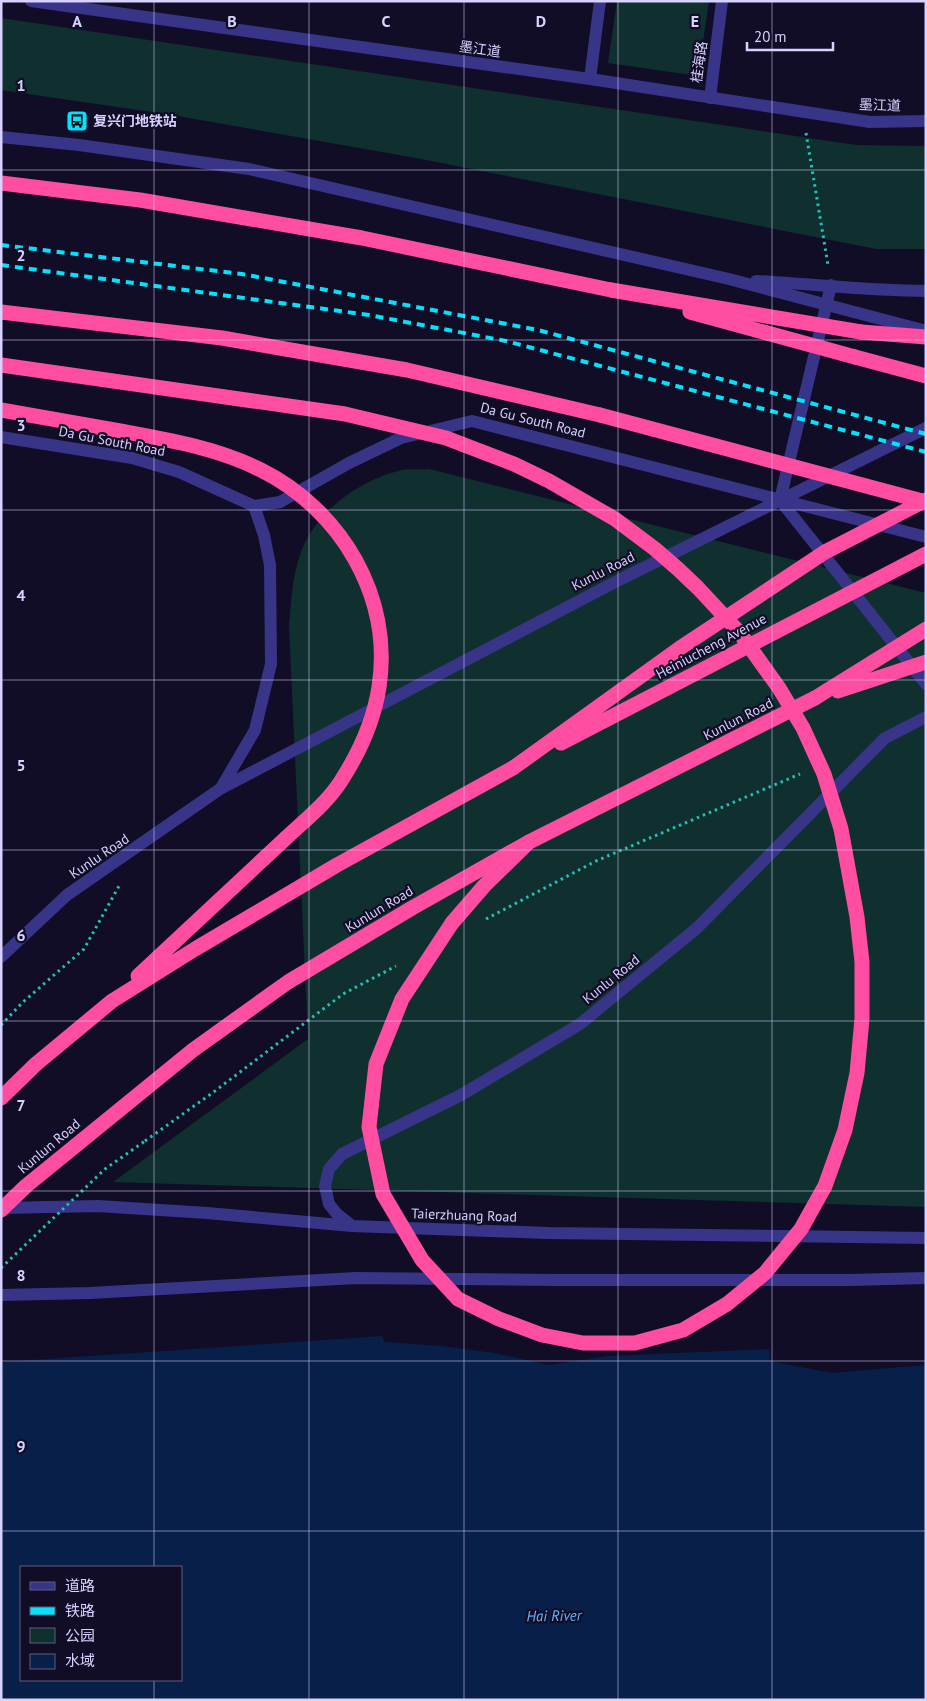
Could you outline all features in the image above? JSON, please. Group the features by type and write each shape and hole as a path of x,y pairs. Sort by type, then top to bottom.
{"highway":[{"path":"1,183 140,200 362,238 611,290 861,332 926,337"},
{"path":"611,290 926,376"},
{"name":"Da Gu South Road","path":"1,312 222,338 407,370 600,415 926,501"},
{"path":"1,365 345,414 446,438 514,464 549,481 616,519 656,549 698,588 739,632 780,688 803,728 824,774 841,829 857,917 862,962 862,1018 857,1073 845,1130 825,1186 801,1229 766,1273 727,1304 683,1330 635,1343 582,1344 542,1335 499,1319 458,1299 422,1260 383,1194 369,1127 376,1064 402,1000 452,923 484,886 530,842"},
{"path":"1,410 188,443 238,460 263,471 303,497 330,523 357,560 374,606 380,634 381,661 379,687 372,717 355,755 340,782 326,800 112,1001 36,1064 1,1098"},
{"path":"112,1001 195,949 337,865 513,768 680,648 817,557 926,501"},
{"name":"Heiniucheng Avenue","path":"513,768 926,554"},
{"path":"815,698 926,629"},
{"path":"815,698 926,662"},
{"name":"Kunlun Road","path":"1,1209 26,1186 192,1050 288,982 412,908 530,842 815,698"}],"street":[{"name":"墨江道","path":"31,1 590,79 870,122 926,121"},
{"path":"590,79 600,1"},
{"name":"桂海路","path":"710,98 722,1"},
{"path":"1,137 79,145 249,170 729,279 926,331"},
{"path":"729,279 831,285 886,291 926,291"},
{"path":"831,285 780,500 926,684"},
{"name":"Da Gu South Road","path":"1,437 132,458 179,472 254,506 280,502 349,463 401,438 472,421 926,537"},
{"name":"Kunlu Road","path":"1,957 68,895 220,789 619,580 926,428"},
{"name":"Kunlu Road","path":"220,789 256,730 271,664 270,565 264,535 254,506"},
{"name":"Kunlu Road","path":"352,1226 337,1214 329,1204 325,1186 328,1170 342,1154 462,1095 580,1024 697,928 884,738 926,717"},
{"name":"Taierzhuang Road","path":"1,1209 98,1206 208,1213 352,1226 548,1233 926,1238"},
{"path":"1,1295 90,1293 356,1278 557,1280 850,1280 926,1278"}],"path":[{"path":"803,112 831,285"},
{"path":"483,921 596,861 803,773"},
{"path":"1,1025 23,1002 84,949 123,879"},
{"path":"1,1268 105,1168 216,1091 343,994 404,962"}],"green space":[{"path":"617,1 709,1 698,76 608,63"},
{"path":"1,18 856,145 926,146 926,249 876,249 416,158 172,115 1,90"},
{"path":"429,469 926,593 926,1207 113,1182 308,1039 289,627 295,572 300,555 315,526 338,501 352,491 382,476 402,470"}],"water":[{"name":"Hai River","path":"383,1336 384,1342 441,1346 494,1353 549,1365 609,1356 769,1349 770,1361 832,1373 926,1365 926,1700 1,1700 1,1362"}],"railway":[{"path":"1,245 242,274 538,330 926,434"},
{"path":"1,265 369,315 506,341 926,452"}],"place":[{"name":"复兴门地铁站","path":"77,121"}]}
